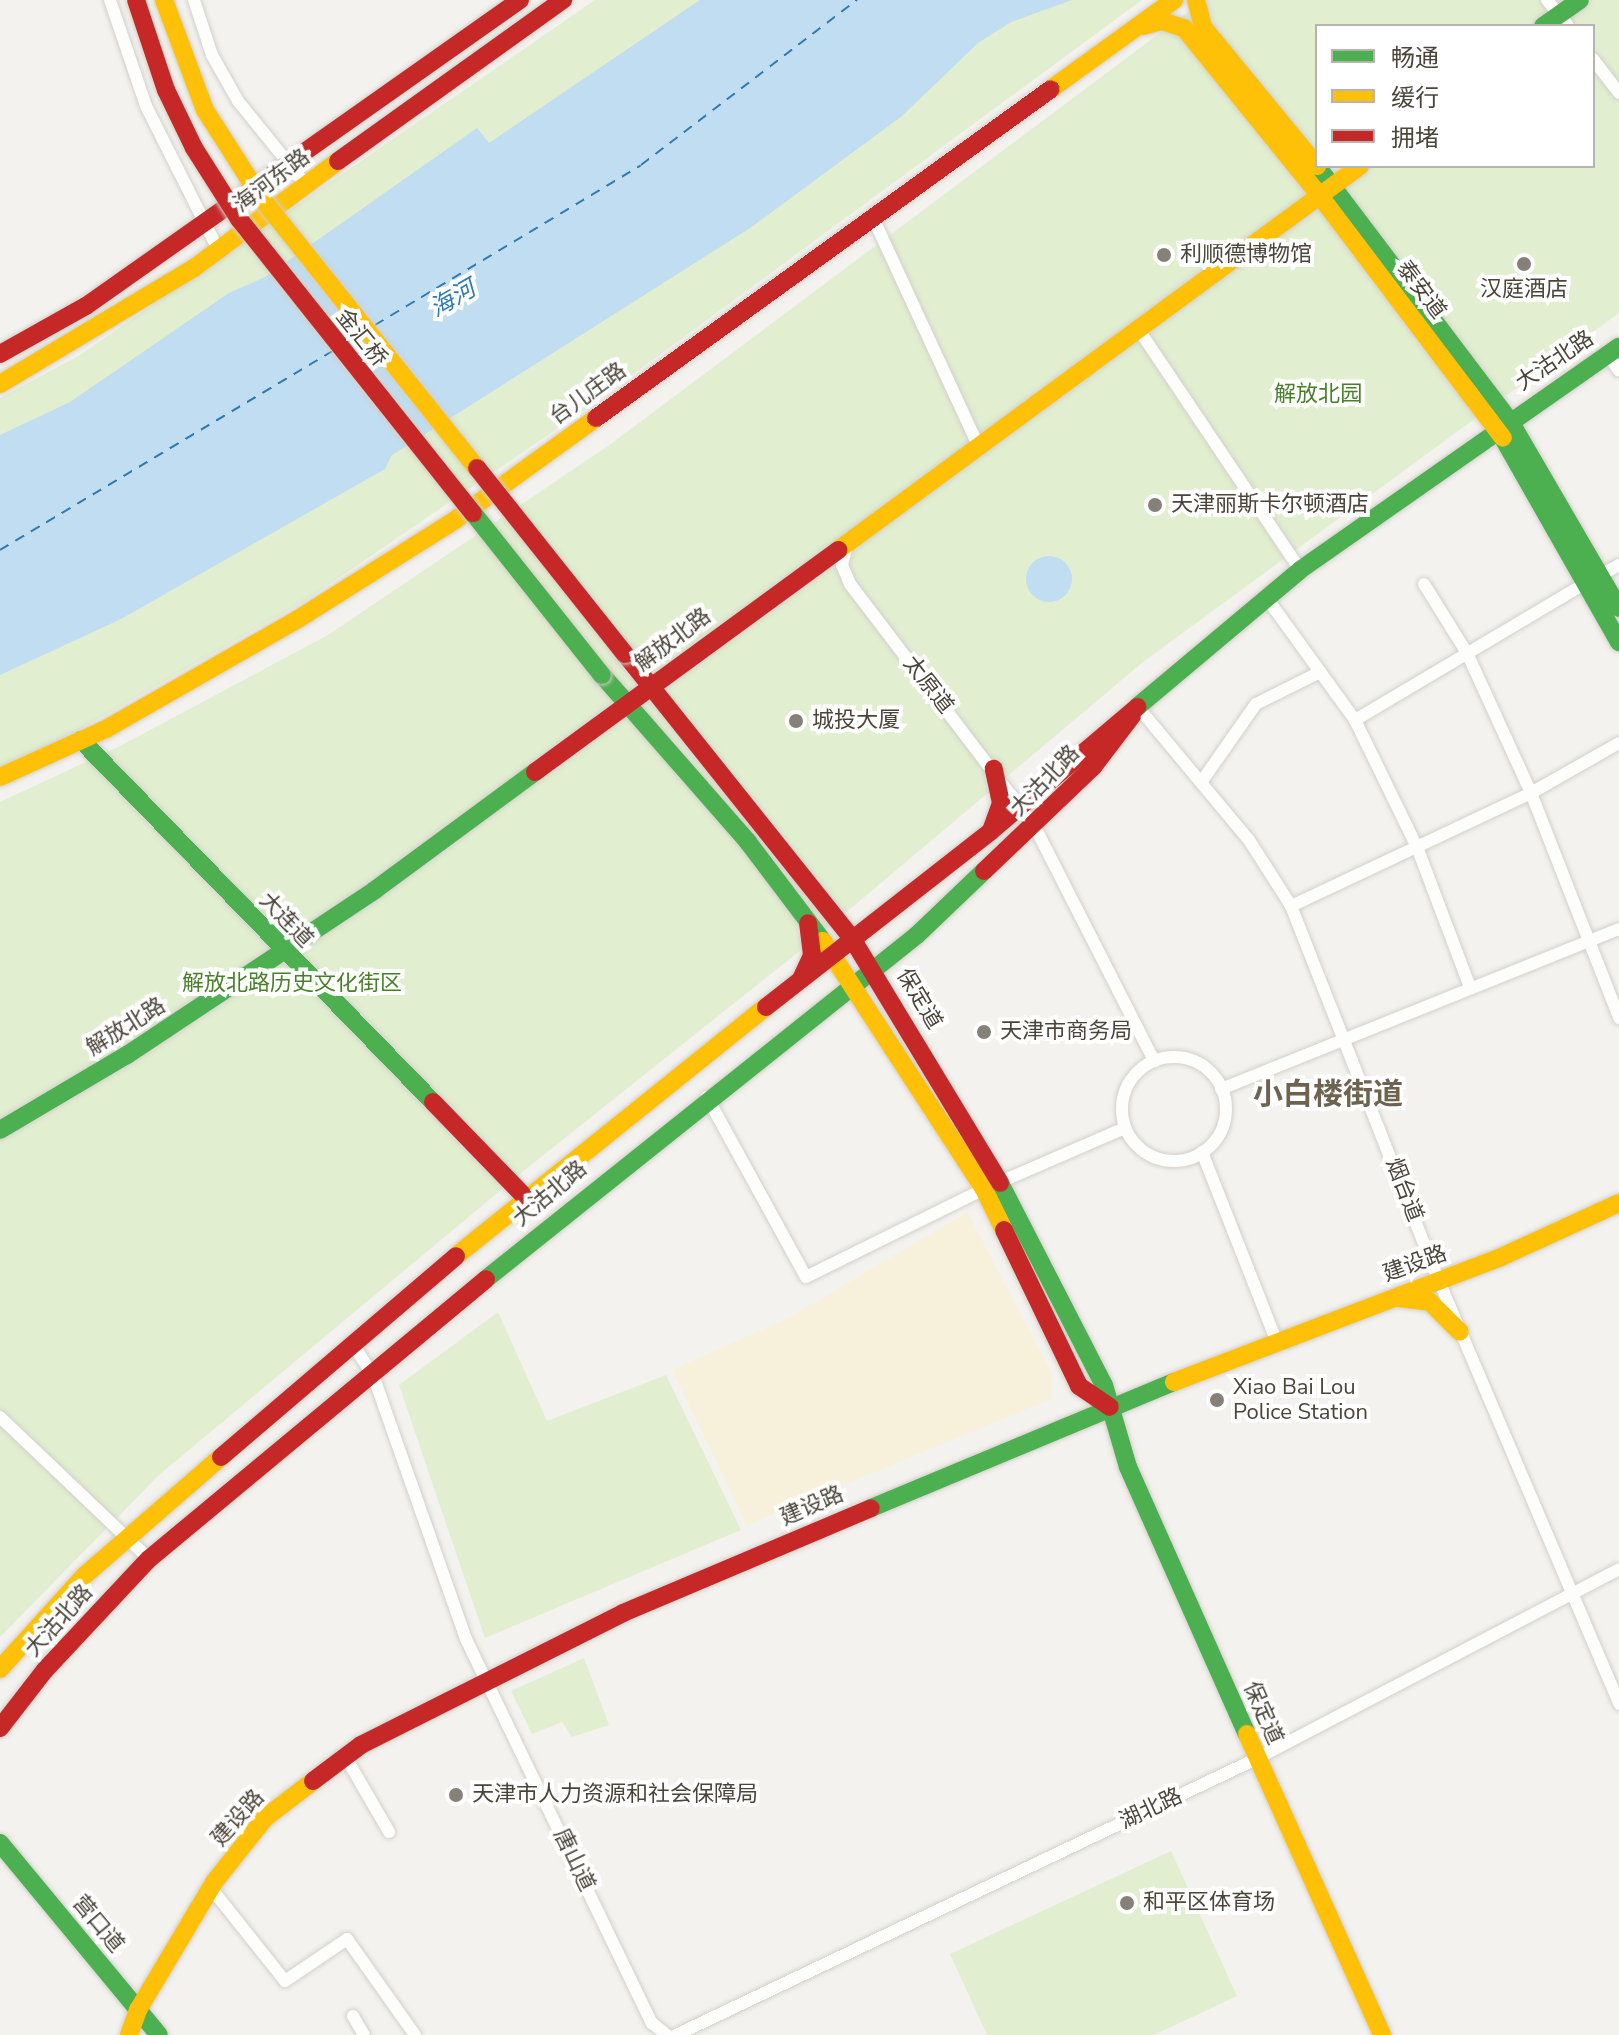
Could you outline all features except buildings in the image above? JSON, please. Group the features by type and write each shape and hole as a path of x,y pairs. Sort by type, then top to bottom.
{"street":[{"path":"110,0 140,93 202,226 219,251"},
{"name":"金汇桥","path":"136,0 166,90 194,148 239,219 602,675 628,703"},
{"name":"金汇桥","path":"164,0 205,110 249,181 625,654"},
{"path":"194,0 212,55 238,101 306,185"},
{"name":"海河东路","path":"0,354 86,306 291,166 520,0"},
{"name":"海河东路","path":"0,384 98,330 219,251 563,0"},
{"name":"台儿庄路","path":"0,777 81,740 298,619 455,520 874,220 1174,0"},
{"name":"泰安道","path":"1196,0 1203,27 1315,164"},
{"path":"1558,13 1580,0"},
{"name":"泰安道","path":"1136,28 1162,21 1184,28 1289,158 1327,191 1504,425 1593,579 1619,642"},
{"path":"1595,62 1619,93"},
{"path":"1279,226 1299,192 1289,158"},
{"name":"泰安道","path":"1318,168 1327,191"},
{"name":"解放北路","path":"0,1130 284,953 686,661 977,443 1139,330 1357,168"},
{"path":"874,220 977,443"},
{"path":"1139,330 1300,570"},
{"path":"1613,351 1619,371"},
{"name":"大沽北路","path":"0,1669 84,1576 126,1538 352,1343 527,1199 991,831 1300,570 1613,351"},
{"name":"太原道","path":"850,538 842,565 850,584 994,769 1035,827 1154,1061"},
{"path":"1355,720 1619,565"},
{"name":"泰安道","path":"1593,579 1619,608"},
{"path":"1424,584 1467,653 1531,793 1619,1018"},
{"path":"1266,597 1355,720 1417,847 1470,987"},
{"path":"625,654 658,667 686,661"},
{"path":"625,654 820,897 845,949"},
{"path":"1202,781 1256,704 1320,672"},
{"name":"保定道","path":"628,703 802,910 845,949 873,969 992,1186 1073,1375 1087,1394 1110,1407 1128,1467 1382,2035"},
{"name":"大沽北路","path":"0,1728 45,1670 149,1559 707,1097 917,935 1035,827 1093,767 1138,707"},
{"name":"烟台道","path":"1138,707 1249,840 1291,906 1439,1281 1619,1704"},
{"name":"大连道","path":"81,740 284,953 527,1199"},
{"path":"1291,906 1531,793 1619,743"},
{"path":"991,831 1001,803 994,769"},
{"path":"798,983 812,950 802,910"},
{"path":"1221,1089 1619,929"},
{"path":"845,949 890,948 917,935"},
{"path":"810,1017 845,949"},
{"name":"保定道","path":"845,949 854,985 992,1186"},
{"path":"1191,1060 1206,1068 1221,1089 1226,1113 1222,1130 1202,1152 1164,1161 1134,1143 1125,1128 1124,1095 1131,1079 1154,1061 1191,1060"},
{"path":"707,1097 806,1277 992,1186 1125,1128"},
{"path":"1202,1152 1277,1342"},
{"name":"建设路","path":"129,2035 138,2010 211,1888 265,1818 345,1756 485,1680 637,1607 1110,1407 1439,1281 1619,1203"},
{"path":"1385,1300 1430,1302 1460,1332"},
{"name":"唐山道","path":"352,1343 373,1375 485,1680 650,2025 664,2035"},
{"path":"0,1417 149,1559"},
{"name":"湖北路","path":"676,2035 1256,1759 1619,1569"},
{"path":"345,1756 389,1832"},
{"name":"营口道","path":"0,1843 159,2035"},
{"path":"211,1888 285,1981 347,1939 415,2035"},
{"path":"353,2016 364,2035"}],"green space":[{"path":"595,0 1142,0 583,411 305,601 72,734 0,767 0,398 80,355"},
{"name":"解放北路历史文化街区","path":"1204,0 1619,0 1619,313 1143,662 811,942 531,1165 159,1475 0,1637 0,802 122,745 328,635 608,446"},
{"path":"498,1312 547,1421 666,1375 741,1530 485,1638 399,1385"},
{"path":"584,1658 609,1725 572,1737 562,1722 532,1734 511,1691"},
{"name":"和平区体育场","path":"1171,1851 1237,1996 1154,2035 987,2035 950,1954"}],"sand":[{"path":"967,1212 1052,1374 1051,1399 747,1525 672,1370 792,1316"}],"water":[{"name":"海河","path":"700,0 1072,0 1011,22 978,43 902,116 750,228 392,455 385,469 121,619 0,675 0,435 70,402 229,293 265,277 477,128 489,143"},
{"path":"1049,556 1065,563 1072,579 1065,595 1049,602 1033,595 1026,579 1033,563"}],"ferry route":[{"path":"375,325 641,165 857,0"},
{"path":"348,342 359,335"},
{"path":"0,550 332,351"}],"traffic: fast":[{"path":"1546,24 1580,0"},
{"path":"1319,168 1510,421 1619,608"},
{"path":"1137,707 1300,570 1619,347"},
{"path":"1503,438 1619,642"},
{"path":"473,513 602,675"},
{"path":"602,675 748,842 823,941"},
{"path":"81,740 433,1102"},
{"path":"0,1130 127,1055 375,890 535,772"},
{"path":"486,1279 917,935 984,871"},
{"path":"1000,1183 1104,1385 1128,1467 1247,1734"},
{"path":"871,1508 1174,1382"},
{"path":"0,1843 159,2035"}],"traffic: slow":[{"path":"164,0 205,110 262,199 477,468"},
{"path":"1051,89 1174,0"},
{"path":"1196,0 1203,27 1315,164"},
{"path":"1143,26 1162,21 1184,28 1320,196 1503,438"},
{"path":"0,384 194,268 338,161"},
{"path":"838,550 1357,168"},
{"path":"0,777 106,729 298,619 455,520 596,418"},
{"path":"823,941 984,1189 1004,1230"},
{"path":"456,1256 766,1007"},
{"path":"1174,1382 1499,1258 1619,1203"},
{"path":"1399,1298 1430,1302 1460,1332"},
{"path":"0,1669 84,1576 221,1457"},
{"path":"1247,1734 1382,2035"},
{"path":"129,2035 138,2010 215,1881 265,1818 313,1781"}],"traffic: jam":[{"path":"136,0 166,90 194,148 239,219 473,513"},
{"path":"0,354 86,306 520,0"},
{"path":"338,161 563,0"},
{"path":"596,418 1051,89"},
{"path":"477,468 625,654"},
{"path":"535,772 838,550"},
{"path":"625,654 853,940 1000,1183"},
{"path":"766,1007 991,831 1137,707"},
{"path":"984,871 1093,767 1132,716"},
{"path":"992,828 1001,803 994,769"},
{"path":"801,979 812,955 808,923"},
{"path":"433,1102 527,1199"},
{"path":"1004,1230 1079,1386 1110,1407"},
{"path":"221,1457 456,1256"},
{"path":"0,1728 45,1670 149,1559 486,1279"},
{"path":"313,1781 361,1745 623,1613 871,1508"}],"place":[{"name":"利顺德博物馆","path":"1164,255"},
{"name":"汉庭酒店","path":"1524,264"},
{"name":"天津丽斯卡尔顿酒店","path":"1155,505"},
{"name":"城投大厦","path":"796,721"},
{"name":"天津市商务局","path":"984,1032"},
{"name":"Xiao Bai Lou Police Station","path":"1217,1400"},
{"name":"天津市人力资源和社会保障局","path":"456,1795"},
{"name":"和平区体育场","path":"1127,1903"}],"district":[{"name":"小白楼街道","path":"1328,1095"}],"park label":[{"name":"解放北园","path":"1318,395"}]}
